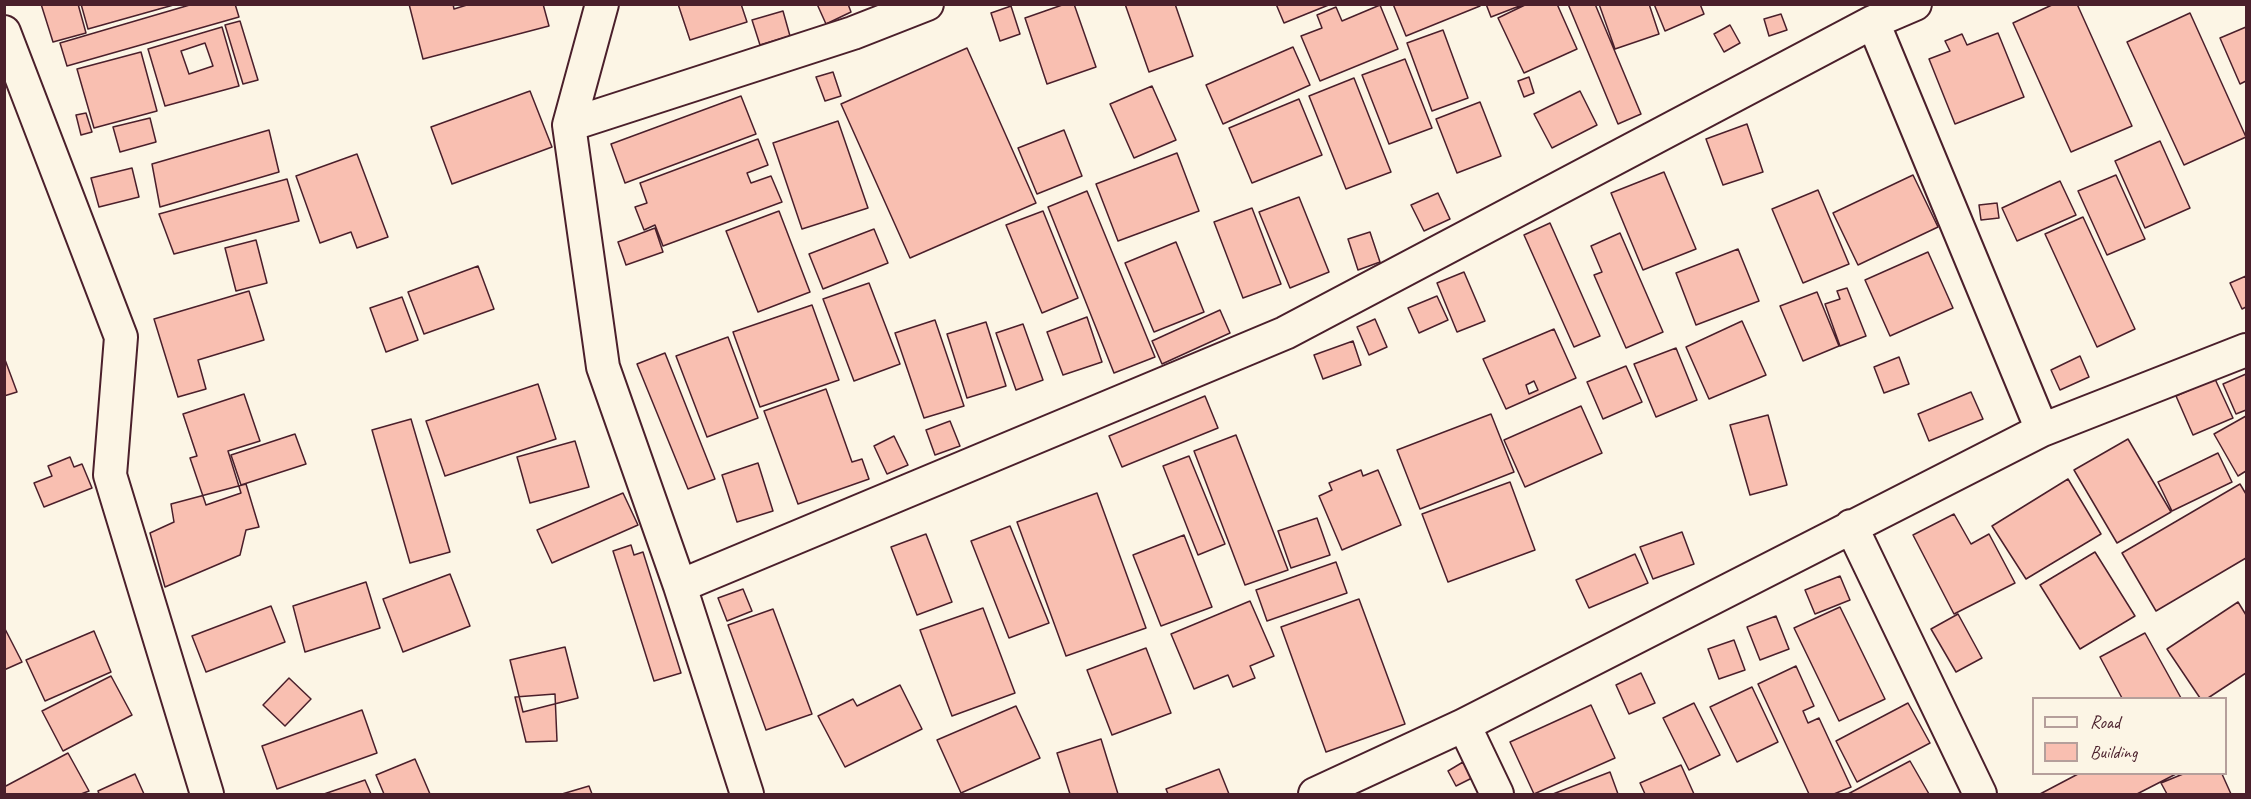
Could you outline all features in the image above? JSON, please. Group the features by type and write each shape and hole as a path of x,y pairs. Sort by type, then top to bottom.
{"street":[{"path":"602,4 569,125 603,367 680,586 747,795"},
{"path":"569,125 853,33 927,4"},
{"path":"680,586 1285,333 1873,22 1915,4"},
{"path":"1873,22 2042,430"},
{"path":"4,32 121,337 110,474 207,795"},
{"path":"1315,795 1464,725 2042,430 2247,350"},
{"path":"1851,526 1980,795"},
{"path":"1464,725 1497,795"}],"building":[{"path":"41,4 78,4 86,33 53,42"},
{"path":"81,4 177,4 88,29"},
{"path":"193,4 235,4 239,17 67,66 60,43"},
{"path":"409,4 453,4 454,9 470,4 543,4 549,26 423,59"},
{"path":"678,4 741,4 747,22 690,40"},
{"path":"817,4 848,4 851,12 826,24"},
{"path":"1065,4 1074,4 1096,67 1047,84 1025,18"},
{"path":"1125,4 1175,4 1193,56 1149,72"},
{"path":"1276,4 1331,4 1284,23"},
{"path":"1393,4 1480,4 1480,6 1406,36"},
{"path":"1486,4 1522,4 1522,5 1491,17"},
{"path":"1527,4 1557,4 1577,49 1524,73 1498,18"},
{"path":"1568,4 1595,4 1641,114 1618,124"},
{"path":"1599,4 1649,4 1659,34 1615,49"},
{"path":"1654,4 1700,4 1704,14 1665,31"},
{"path":"2054,4 2077,4 2132,126 2071,152 2013,23"},
{"path":"1380,5 1398,49 1320,81 1301,36 1322,28 1317,15 1336,7 1342,21"},
{"path":"1011,6 1020,34 1000,41 991,13"},
{"path":"783,11 790,36 760,45 752,20"},
{"path":"2190,13 2246,137 2184,165 2127,42"},
{"path":"1781,14 1787,30 1769,36 1764,19"},
{"path":"240,21 258,80 243,84 225,25"},
{"path":"1730,25 1740,43 1724,52 1714,34"},
{"path":"222,27 239,86 165,106 148,49","holes":["205,43 213,66 189,74 181,51"]},
{"path":"2246,27 2246,81 2240,84 2220,38"},
{"path":"1443,30 1468,98 1432,111 1407,43"},
{"path":"1998,33 2024,97 1955,124 1929,59 1950,51 1945,41 1962,34 1967,45"},
{"path":"1293,47 1310,85 1223,124 1206,85"},
{"path":"967,48 1036,203 910,258 841,104"},
{"path":"141,52 157,111 94,128 77,69"},
{"path":"1405,59 1432,128 1389,144 1362,75"},
{"path":"833,72 841,96 825,101 816,77"},
{"path":"1529,77 1534,93 1524,97 1518,81"},
{"path":"1354,78 1391,172 1346,189 1309,96"},
{"path":"1152,86 1176,140 1134,158 1110,104"},
{"path":"530,91 552,147 452,184 431,127"},
{"path":"1580,91 1597,125 1552,148 1534,114"},
{"path":"741,96 756,134 625,183 611,144"},
{"path":"1299,99 1322,155 1252,183 1229,128"},
{"path":"1480,102 1501,156 1457,173 1436,119"},
{"path":"86,113 92,132 81,135 76,115"},
{"path":"150,118 156,142 120,152 113,127"},
{"path":"838,121 868,208 802,229 773,143"},
{"path":"1747,124 1763,172 1723,185 1706,139"},
{"path":"269,130 279,172 160,207 152,164"},
{"path":"1064,130 1082,176 1037,194 1018,148"},
{"path":"758,139 768,165 747,173 751,183 771,176 782,202 663,246 655,225 644,230 635,207 647,203 640,183"},
{"path":"2160,141 2190,208 2145,228 2115,161"},
{"path":"1177,153 1199,211 1118,241 1096,184"},
{"path":"357,154 388,237 357,248 351,232 320,243 296,176"},
{"path":"132,168 139,197 99,207 91,178"},
{"path":"1664,172 1696,249 1643,270 1611,193"},
{"path":"1913,175 1938,227 1858,265 1833,213"},
{"path":"2116,175 2145,239 2107,255 2078,191"},
{"path":"287,179 299,221 174,254 159,214"},
{"path":"2060,181 2076,215 2017,241 2002,208"},
{"path":"1818,190 1849,264 1803,283 1772,209"},
{"path":"1087,191 1155,357 1114,373 1048,207"},
{"path":"1438,193 1450,219 1424,231 1411,205"},
{"path":"1299,197 1329,272 1290,288 1259,212"},
{"path":"1997,203 1999,218 1981,220 1979,205"},
{"path":"1252,208 1281,284 1243,298 1214,222"},
{"path":"779,211 810,292 758,312 726,231"},
{"path":"1043,211 1078,298 1042,313 1006,225"},
{"path":"2083,217 2135,329 2097,347 2045,234"},
{"path":"1550,223 1600,336 1574,347 1524,235"},
{"path":"655,228 663,252 626,265 618,242"},
{"path":"874,229 888,263 823,289 809,254"},
{"path":"1370,232 1380,262 1358,270 1348,239"},
{"path":"1620,233 1663,332 1626,348 1594,275 1602,272 1591,246"},
{"path":"256,240 267,283 236,291 225,248"},
{"path":"1176,242 1204,312 1154,332 1125,263"},
{"path":"1738,249 1759,301 1696,325 1676,273"},
{"path":"1928,252 1953,308 1890,336 1865,280"},
{"path":"478,266 494,309 424,334 408,292"},
{"path":"1464,272 1485,321 1457,332 1437,283"},
{"path":"2246,276 2246,307 2242,309 2230,283"},
{"path":"869,283 900,364 854,381 823,299"},
{"path":"1847,288 1866,336 1840,346 1825,304 1840,299 1837,291"},
{"path":"249,291 264,340 198,360 206,389 178,397 154,319"},
{"path":"1817,292 1839,346 1803,361 1780,306"},
{"path":"1437,296 1448,320 1419,333 1408,308"},
{"path":"402,297 418,340 386,352 370,308"},
{"path":"812,305 839,380 760,407 733,332"},
{"path":"1220,310 1230,333 1162,364 1152,341"},
{"path":"1087,317 1102,362 1063,375 1047,332"},
{"path":"1375,319 1387,347 1369,355 1357,327"},
{"path":"935,320 964,406 924,418 895,333"},
{"path":"1742,321 1766,375 1709,399 1686,347"},
{"path":"986,322 1006,386 967,398 947,334"},
{"path":"1023,324 1043,380 1016,390 996,333"},
{"path":"1554,329 1576,378 1506,409 1483,359","holes":["1534,381 1538,390 1529,394 1526,385"]},
{"path":"728,337 758,418 707,437 676,356"},
{"path":"1353,341 1361,365 1323,379 1314,355"},
{"path":"1676,348 1697,400 1656,417 1634,364"},
{"path":"665,353 715,479 688,489 637,364"},
{"path":"2080,356 2089,377 2060,390 2051,370"},
{"path":"4,357 17,392 4,396"},
{"path":"1899,357 1909,384 1884,393 1874,367"},
{"path":"1626,366 1642,402 1603,419 1587,382"},
{"path":"2246,374 2246,410 2236,414 2223,384"},
{"path":"2215,379 2233,418 2193,435 2176,396"},
{"path":"538,384 556,439 445,476 426,421"},
{"path":"826,389 852,462 862,459 869,479 798,504 764,411"},
{"path":"1971,392 1983,419 1929,441 1918,414"},
{"path":"244,394 260,441 228,451 241,493 206,505 190,458 197,456 183,414"},
{"path":"1205,396 1218,428 1122,467 1109,436"},
{"path":"1581,406 1602,453 1525,487 1504,440"},
{"path":"1491,414 1514,472 1420,509 1397,450"},
{"path":"1768,415 1787,485 1750,495 1730,425"},
{"path":"2246,416 2246,471 2238,476 2214,434"},
{"path":"411,419 450,552 410,563 372,430"},
{"path":"950,421 960,446 935,455 926,430"},
{"path":"295,434 306,464 241,485 231,455"},
{"path":"1236,435 1288,570 1245,585 1194,451"},
{"path":"894,436 908,465 887,474 874,446"},
{"path":"2128,439 2171,512 2117,543 2074,470"},
{"path":"575,441 589,487 530,503 517,457"},
{"path":"2218,453 2232,482 2172,511 2158,482"},
{"path":"1189,456 1225,544 1198,555 1163,466"},
{"path":"70,457 74,467 82,464 92,488 44,507 34,483 52,476 48,466"},
{"path":"758,463 773,511 737,522 722,475"},
{"path":"1361,470 1363,476 1378,470 1401,525 1342,550 1319,496 1332,490 1329,483"},
{"path":"2068,479 2101,534 2026,579 1992,526"},
{"path":"1510,482 1535,550 1448,582 1422,514"},
{"path":"246,484 259,527 246,530 240,555 165,587 150,533 174,522 171,504"},
{"path":"2240,484 2246,494 2246,558 2156,611 2122,553"},
{"path":"623,493 638,525 552,563 537,530"},
{"path":"1097,493 1146,628 1066,656 1017,522"},
{"path":"1954,514 1971,544 1989,534 2015,583 1954,614 1913,535"},
{"path":"1317,518 1330,555 1291,568 1278,531"},
{"path":"1010,526 1049,623 1009,638 971,541"},
{"path":"1682,532 1694,564 1653,579 1640,547"},
{"path":"926,534 952,602 917,615 891,547"},
{"path":"1184,535 1212,607 1161,626 1133,555"},
{"path":"631,545 634,555 643,552 681,673 654,681 613,551"},
{"path":"2095,552 2135,616 2080,649 2040,585"},
{"path":"1635,554 1648,583 1589,608 1576,580"},
{"path":"1336,562 1347,593 1267,621 1256,590"},
{"path":"450,574 470,626 403,652 383,599"},
{"path":"1840,576 1850,600 1815,614 1805,590"},
{"path":"366,582 380,628 305,652 293,606"},
{"path":"743,589 752,611 727,621 718,598"},
{"path":"1359,599 1405,724 1326,752 1281,627"},
{"path":"1250,601 1274,656 1250,666 1255,678 1233,687 1228,675 1194,689 1171,634"},
{"path":"2238,602 2246,615 2246,673 2210,697 2199,697 2167,649"},
{"path":"271,606 285,642 206,672 192,636"},
{"path":"1840,607 1885,699 1839,721 1794,628"},
{"path":"983,608 1015,693 952,716 920,630"},
{"path":"773,609 812,714 766,730 728,625"},
{"path":"1958,614 1982,658 1956,672 1931,629"},
{"path":"1776,616 1789,649 1760,660 1747,627"},
{"path":"4,627 22,662 4,670"},
{"path":"94,631 111,672 45,701 26,660"},
{"path":"2145,633 2180,697 2121,697 2100,657"},
{"path":"1734,640 1745,670 1719,679 1708,649"},
{"path":"565,647 578,698 523,712 510,660"},
{"path":"1146,648 1171,713 1112,735 1087,670"},
{"path":"1796,666 1814,706 1803,711 1808,723 1819,718 1851,787 1834,794 1809,794 1758,684"},
{"path":"1641,673 1655,703 1629,714 1616,685"},
{"path":"111,676 132,715 63,751 42,711"},
{"path":"289,678 311,699 285,726 263,705"},
{"path":"900,685 922,729 845,767 818,716 853,699 857,706"},
{"path":"1752,687 1778,742 1737,762 1710,707"},
{"path":"555,694 557,741 526,742 515,697"},
{"path":"1694,703 1720,755 1689,770 1663,718"},
{"path":"1908,703 1930,743 1857,782 1836,741"},
{"path":"1591,705 1615,758 1534,794 1510,742"},
{"path":"1016,706 1040,758 961,793 937,740"},
{"path":"362,710 377,753 277,789 262,746"},
{"path":"1101,739 1118,794 1070,794 1057,753"},
{"path":"68,753 89,791 81,794 4,794 4,787"},
{"path":"415,759 430,794 384,794 376,775"},
{"path":"1910,761 1929,794 1848,794"},
{"path":"1463,762 1472,778 1456,786 1448,771"},
{"path":"1681,765 1694,794 1645,794 1640,783"},
{"path":"1219,769 1229,794 1168,794 1166,789"},
{"path":"1610,772 1618,794 1553,794"},
{"path":"135,774 144,794 99,794 98,791"},
{"path":"2076,775 2174,775 2137,794 2040,794"},
{"path":"2181,775 2222,775 2231,794 2167,794 2161,783"},
{"path":"365,780 371,794 324,794"},
{"path":"589,786 592,794 562,794"}]}
